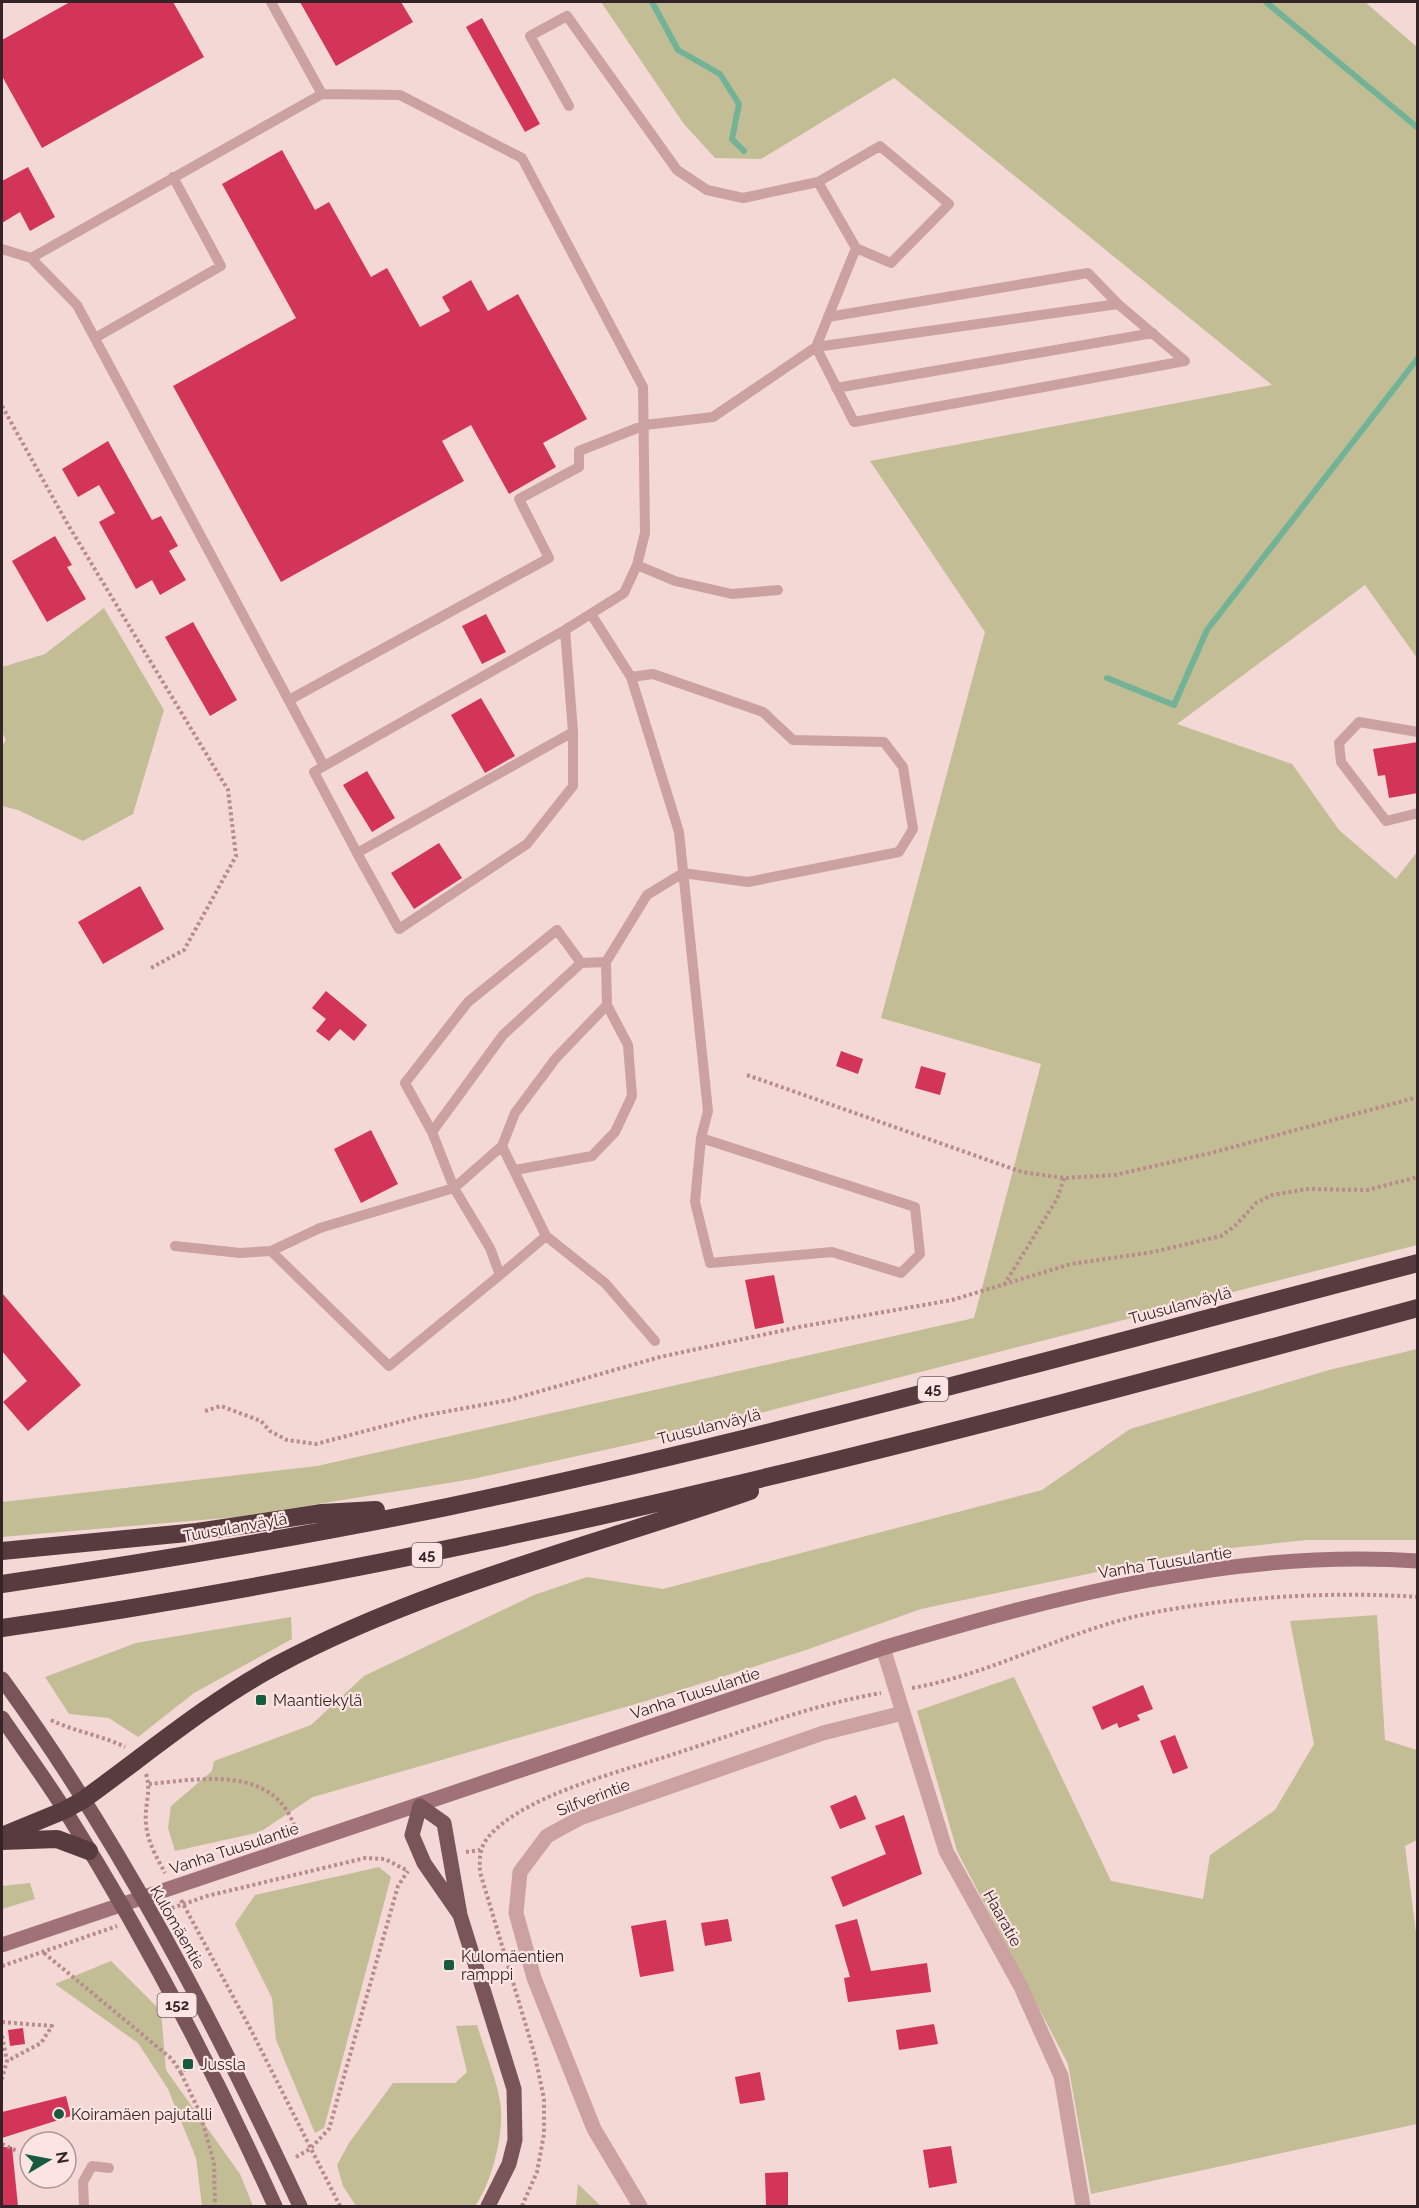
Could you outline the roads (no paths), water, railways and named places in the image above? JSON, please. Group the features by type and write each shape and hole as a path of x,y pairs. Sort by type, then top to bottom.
{"highway":[{"name":"Tuusulanväylä","path":"2,1584 215,1551 447,1507 707,1448 1418,1263"},
{"name":"45","path":"2,1628 232,1592 438,1553 848,1457 1418,1308"},
{"path":"2,1836 65,1810 83,1800 137,1762 203,1709 278,1665 371,1623 490,1577 651,1526 848,1457"},
{"path":"2,1551 198,1532 322,1514 447,1507"},
{"path":"2,1841 57,1839 90,1851"}],"main road":[{"name":"Vanha Tuusulantie","path":"2,1945 420,1806 883,1648 1017,1609 1082,1594 1210,1571 1299,1562 1390,1559 1418,1562"},
{"name":"Kulomäentie","path":"2,1679 83,1800 197,1996 243,2083 300,2206"},
{"name":"152","path":"2,1718 65,1810 165,1982 275,2206"},
{"path":"459,1915 424,1863 412,1835 420,1806 444,1823 459,1915 508,2063 515,2099 515,2140 509,2164 488,2206"}],"street":[{"name":"Haaratie","path":"883,1648 946,1851 1021,1987 1061,2076 1083,2206"},
{"name":"Silfverintie","path":"640,2206 594,2129 534,1978 516,1913 520,1872 547,1836 579,1818 710,1775 823,1733 903,1713"}],"lane":[{"path":"270,2 322,94"},
{"path":"569,106 530,36 567,16 676,170 707,190 743,198 818,182 879,146 949,204 891,263 856,248 818,182"},
{"path":"31,258 322,94 400,95 522,158 643,387 645,533 636,565 624,593 566,630 314,772 399,929 527,844 573,786 573,732 566,630"},
{"path":"95,338 221,266 174,177"},
{"path":"828,317 1088,273 1118,304 1185,361 854,422 816,347 828,317 856,248"},
{"path":"2,249 31,258 77,305 324,766"},
{"path":"289,700 549,558 519,499 579,467 579,451 645,425 713,417 816,347 1118,304"},
{"path":"837,388 1153,333"},
{"path":"636,565 675,580 732,594 778,590"},
{"path":"591,614 631,677 679,832 708,1111 701,1138 695,1202 710,1263 832,1252 901,1273 920,1254 915,1207 701,1138"},
{"path":"515,1170 592,1156 615,1132 632,1096 628,1046 607,1005 606,962 647,895 683,873 748,882 900,852 913,829 903,767 884,742 793,740 763,712 653,674 631,677"},
{"path":"1418,732 1359,722 1339,743 1341,762 1386,821 1418,813"},
{"path":"357,853 573,732"},
{"path":"500,1275 490,1248 454,1188 432,1132 405,1083 468,1002 557,930 580,963"},
{"path":"432,1132 503,1035 580,963 606,962"},
{"path":"175,1246 240,1253 271,1251 320,1228 454,1188 502,1146 515,1113 556,1058 607,1005"},
{"path":"502,1146 546,1236 605,1283 655,1341"},
{"path":"271,1251 389,1366 546,1236"},
{"path":"84,2206 83,2182 92,2166 109,2168"}],"waterway":[{"path":"652,2 678,50 720,74 739,104 732,139 744,151"},
{"path":"1266,2 1418,128"},
{"path":"1107,678 1174,705 1207,630 1418,358"}],"place":[{"name":"Maantiekylä","path":"261,1700"},
{"name":"Kulomäentien ramppi","path":"449,1965"},
{"name":"Jussla","path":"188,2064"},
{"name":"Koiramäen pajutalli","path":"59,2114"}]}
